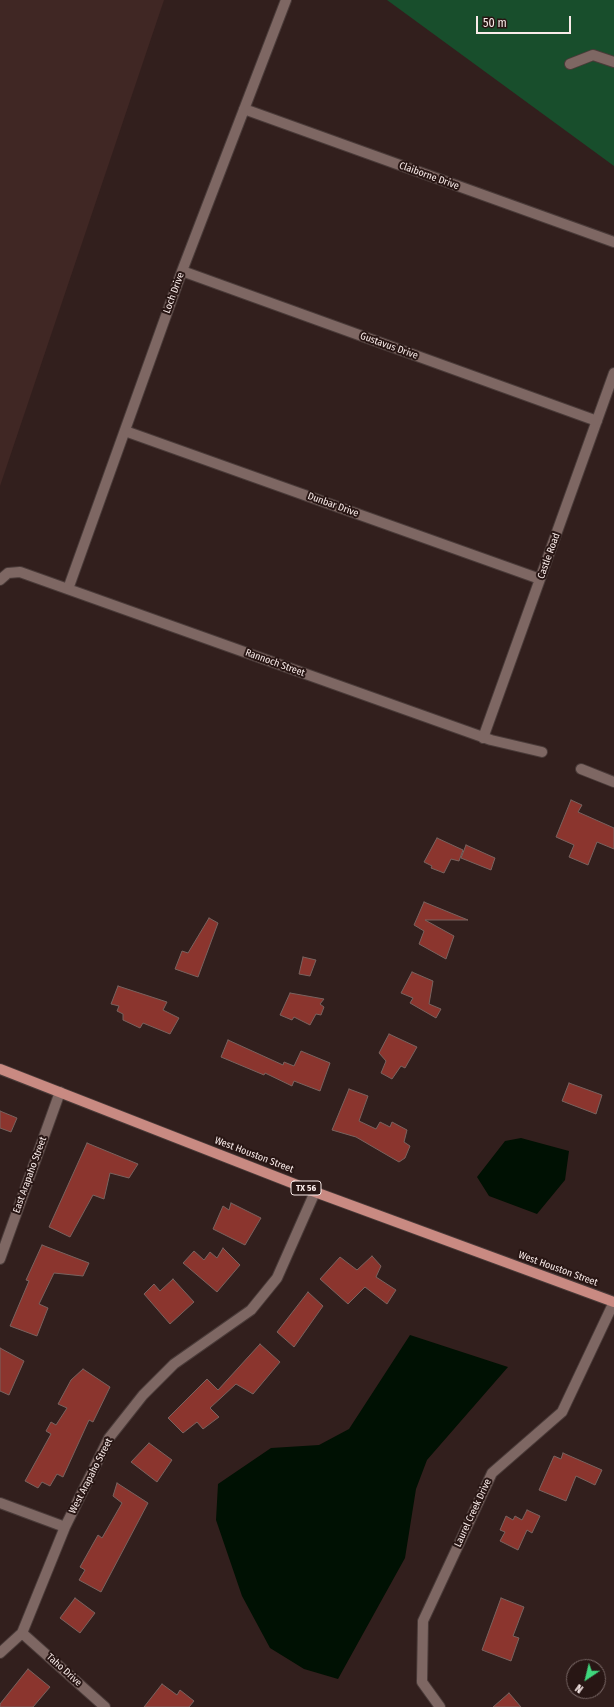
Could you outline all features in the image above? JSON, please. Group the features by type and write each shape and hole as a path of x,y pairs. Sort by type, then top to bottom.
{"main road":[{"name":"West Houston Street","path":"0,1068 315,1192 614,1302"}],"street":[{"name":"Loch Drive","path":"68,589 182,272 286,0"},
{"path":"570,64 593,55 614,62"},
{"name":"Claiborne Drive","path":"244,109 614,242"},
{"name":"Gustavus Drive","path":"182,272 597,421"},
{"name":"Castle Road","path":"483,738 614,374"},
{"name":"Dunbar Drive","path":"125,431 540,579"},
{"name":"Rannoch Street","path":"0,580 8,573 20,572 483,738 542,752"},
{"path":"581,769 614,782"},
{"name":"East Arapaho Street","path":"0,1259 60,1092"},
{"name":"West Arapaho Street","path":"0,1653 22,1633 65,1527 109,1438 143,1395 174,1364 251,1310 277,1278 315,1192"},
{"name":"Laurel Creek Drive","path":"440,1707 422,1682 423,1621 492,1473 562,1412 614,1302"},
{"path":"0,1503 65,1527"},
{"name":"Taho Drive","path":"22,1633 105,1707"}],"shaded area":[{"path":"0,0 164,0 0,486"},
{"path":"521,1138 569,1151 565,1180 537,1214 489,1196 477,1177 505,1141"},
{"path":"410,1335 508,1367 427,1460 416,1489 405,1558 338,1679 304,1669 270,1648 242,1596 216,1520 218,1484 271,1448 319,1445 349,1429"}],"green space":[{"path":"387,0 614,0 614,166"}],"building":[{"path":"571,800 582,805 578,812 614,828 614,849 597,842 588,865 569,857 574,845 556,837"},
{"path":"437,838 463,850 459,861 451,859 444,873 431,868 432,866 424,862"},
{"path":"466,845 495,858 491,870 461,858"},
{"path":"424,902 468,920 425,920 454,936 446,959 419,944 424,931 414,925"},
{"path":"209,918 218,923 198,977 175,969 182,951 188,953"},
{"path":"303,957 316,960 310,976 299,974"},
{"path":"412,972 433,981 429,1004 441,1009 436,1018 410,1003 413,998 401,993"},
{"path":"118,986 167,1002 163,1010 179,1018 170,1034 143,1023 140,1028 123,1020 123,1014 117,1011 119,1006 111,1004"},
{"path":"290,993 324,999 320,1004 324,1007 321,1015 316,1014 310,1025 294,1017 292,1020 280,1015"},
{"path":"389,1034 417,1047 405,1068 401,1066 392,1079 381,1073 386,1061 379,1053"},
{"path":"228,1040 283,1065 284,1062 294,1066 301,1051 330,1063 320,1091 294,1081 292,1086 265,1073 264,1075 221,1057"},
{"path":"569,1083 602,1095 596,1114 562,1101"},
{"path":"349,1089 368,1096 359,1121 376,1129 380,1122 390,1127 392,1122 407,1130 404,1142 410,1146 405,1158 399,1162 356,1137 332,1130"},
{"path":"0,1111 17,1118 11,1132 0,1128"},
{"path":"87,1143 138,1164 129,1178 110,1173 104,1199 93,1195 70,1237 49,1227"},
{"path":"231,1203 261,1218 245,1245 213,1229 223,1206 229,1210"},
{"path":"42,1245 89,1263 83,1276 54,1273 39,1304 48,1308 37,1336 10,1326 29,1281 26,1280"},
{"path":"223,1248 240,1265 217,1292 183,1263 194,1251 204,1260 210,1252 217,1258"},
{"path":"372,1256 381,1266 376,1277 396,1290 387,1304 365,1287 348,1304 320,1279 340,1257 357,1270"},
{"path":"173,1279 194,1302 170,1324 144,1294 154,1284 160,1291"},
{"path":"308,1292 323,1306 294,1347 277,1332"},
{"path":"260,1344 280,1362 253,1394 236,1384 210,1408 219,1417 203,1429 197,1422 183,1433 168,1418 207,1379 218,1390"},
{"path":"0,1348 24,1361 9,1395 0,1391"},
{"path":"83,1369 110,1387 93,1422 89,1420 63,1477 57,1474 50,1486 42,1482 38,1488 25,1481 51,1434 46,1431 51,1422 56,1425 67,1408 58,1404 71,1380"},
{"path":"149,1443 172,1460 157,1482 131,1462"},
{"path":"563,1453 602,1470 595,1485 576,1476 566,1501 539,1490 554,1456 561,1459"},
{"path":"117,1483 148,1503 101,1592 79,1580 85,1570 80,1567 98,1535 102,1538 122,1503 113,1496"},
{"path":"527,1510 540,1516 532,1533 527,1530 518,1550 500,1541 505,1532 500,1530 506,1516 513,1520 515,1516 522,1520"},
{"path":"75,1598 95,1613 80,1633 60,1618"},
{"path":"501,1598 524,1607 513,1636 519,1638 511,1661 482,1650"},
{"path":"28,1669 50,1687 33,1707 0,1707 0,1704"},
{"path":"162,1684 177,1695 180,1690 194,1701 189,1707 144,1707"},
{"path":"509,1693 521,1707 493,1707"}]}
